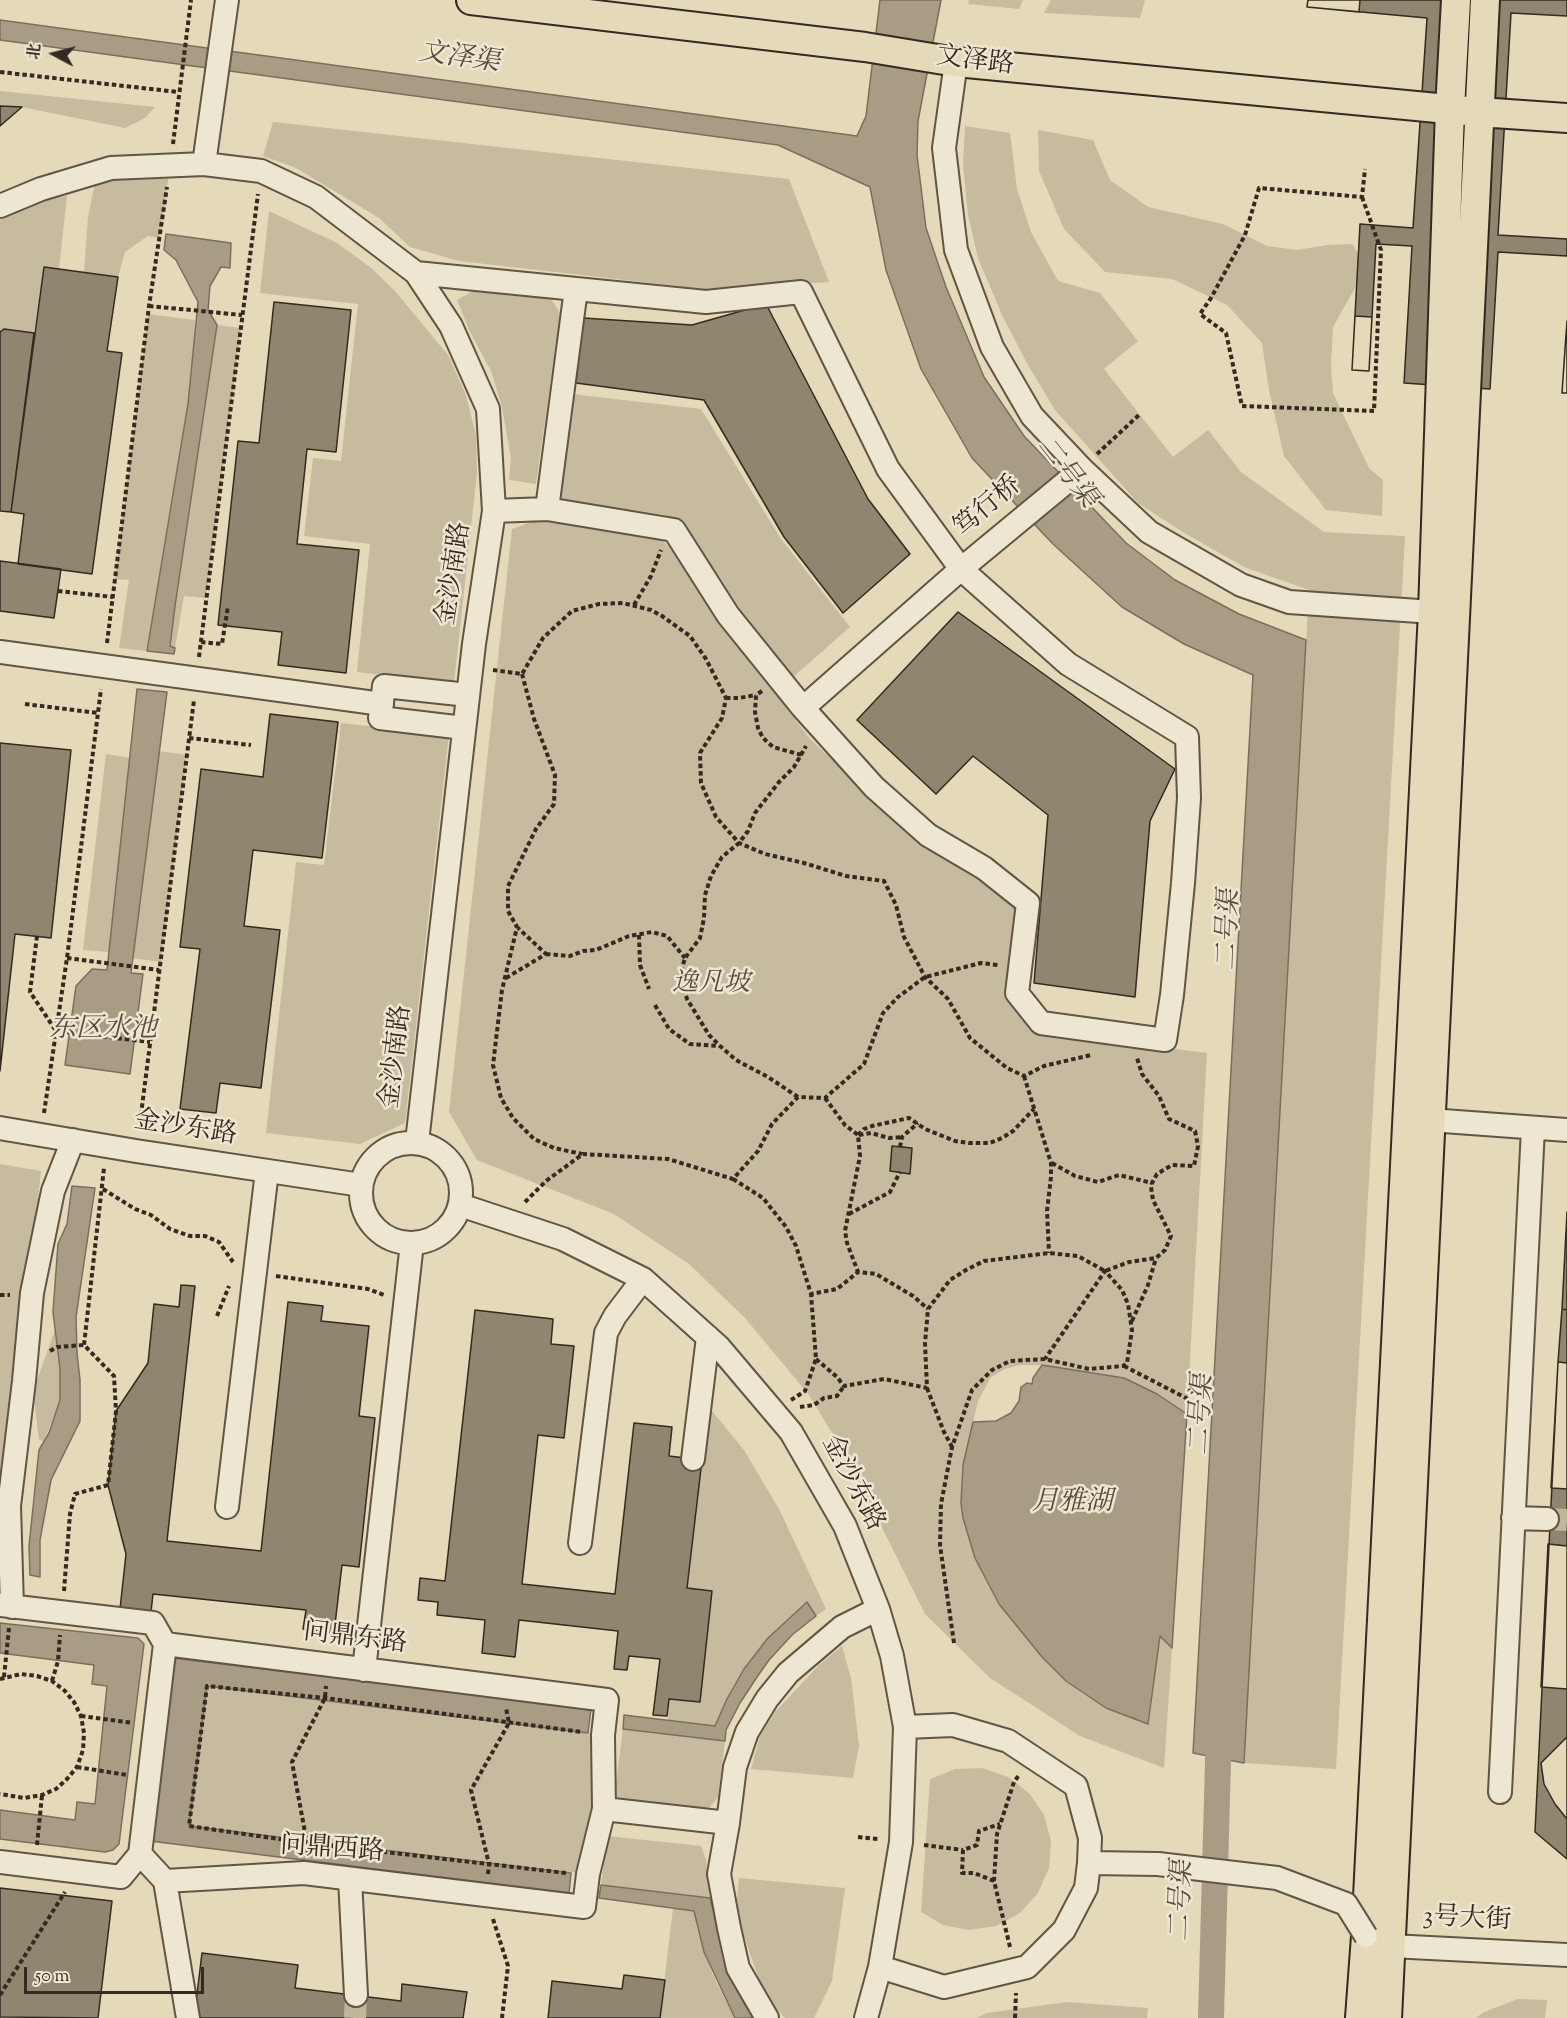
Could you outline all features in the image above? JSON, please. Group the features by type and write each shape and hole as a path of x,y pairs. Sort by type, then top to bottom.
{"main road":[{"name":"文泽路","path":"471,0 865,47 950,61 1479,112 1567,118"},
{"path":"1418,1119 1450,109 1456,0"},
{"path":"1388,2018 1379,1941 1418,1119 1485,0"},
{"path":"1360,2018 1379,1941"}],"street":[{"path":"204,164 226,8"},
{"path":"950,61 944,148 957,250 992,347 1032,417 1077,472 1149,532 1241,585 1289,602 1433,612"},
{"name":"金沙南路","path":"0,206 40,189 111,168 204,164 261,171 316,197 416,273 451,326 488,409 494,511 471,667 417,1142"},
{"path":"416,273 706,302 801,292 888,470 961,569 1068,664 1187,737 1189,798 1183,883 1172,995 1165,1040 1041,1023 1017,993 1028,903 984,868 928,835 874,787 804,708 728,615 674,530 548,509 494,511"},
{"path":"548,509 576,289"},
{"name":"笃行桥","path":"804,708 961,569 1077,472"},
{"path":"0,652 382,704"},
{"path":"464,728 380,718 384,686 468,695"},
{"path":"1418,1119 1567,1130"},
{"name":"金沙东路","path":"0,1128 361,1185"},
{"path":"1500,1792 1533,1128"},
{"path":"0,1862 122,1877 140,1854 165,1644 153,1623 61,1622 8,1610 9,1506 32,1293 53,1191 73,1140"},
{"path":"417,1142 433,1147 447,1157 456,1172 461,1188 460,1205 453,1220 442,1232 428,1240 412,1243 396,1241 381,1234 370,1223 362,1208 361,1185 371,1161 384,1150 400,1143 417,1142"},
{"path":"227,1507 267,1171"},
{"name":"金沙东路","path":"460,1205 563,1239 643,1279 719,1347 791,1432 844,1527 878,1609 892,1656 905,1727 901,1842 880,1967 866,2018"},
{"path":"364,1670 412,1243"},
{"path":"580,1543 606,1333 615,1316 643,1279"},
{"path":"693,1459 708,1337"},
{"path":"1513,1518 1547,1519"},
{"path":"767,2018 738,1968 719,1874 735,1767 747,1732 767,1699 788,1673 842,1627 878,1609"},
{"name":"问鼎东路","path":"165,1644 607,1700 603,1735 604,1809"},
{"path":"880,1967 944,1987 1027,1967 1064,1930 1086,1888 1089,1863 1090,1838 1076,1786 1008,1741 953,1725 905,1727"},
{"path":"604,1809 728,1823"},
{"name":"问鼎西路","path":"165,1881 304,1873 584,1907 588,1874 604,1809"},
{"path":"140,1854 165,1881 188,2018"},
{"path":"1089,1863 1158,1864 1277,1878 1346,1904 1379,1941"},
{"path":"350,1879 356,1995"},
{"name":"3号大街","path":"1379,1941 1567,1955"}],"path":[{"path":"170,166 191,0"},
{"path":"0,72 178,92"},
{"path":"1362,196 1259,188 1245,235 1200,314 1226,333 1242,406 1374,411 1381,250 1362,196 1365,168"},
{"path":"149,306 242,315"},
{"path":"1077,472 1140,414"},
{"path":"634,605 651,576 664,543"},
{"path":"58,591 113,597"},
{"path":"546,954 518,927 508,911 508,886 536,829 554,804 555,775 534,719 522,674 543,638 572,611 599,604 634,605 651,610 690,636 706,659 726,698 722,718 700,753 701,783 716,817 739,843 765,854 846,876 884,881 896,905 904,937 925,977 948,999 970,1038 1007,1068 1024,1076 1051,1163 1052,1177 1047,1211 1049,1253"},
{"path":"201,642 222,644 228,606"},
{"path":"471,667 522,674"},
{"path":"726,698 756,695 780,679"},
{"path":"756,695 758,728 763,738 773,747 802,755"},
{"path":"25,704 98,713"},
{"path":"825,732 810,739 802,755 755,813 748,831 739,843 722,857 711,876 705,895 700,938 685,958 680,975 687,999 709,1035 736,1060 768,1077 798,1097 825,1098 864,1064 883,1013 898,997 925,977 981,963 1020,967"},
{"path":"189,738 251,745"},
{"path":"518,927 505,979 493,1065 501,1098 513,1118 534,1139 554,1148 583,1154 668,1159 733,1179 763,1198 786,1227 811,1294 816,1359 806,1391 773,1411"},
{"path":"505,979 546,954 570,956 583,951 596,950 629,936 652,932 667,936 685,958"},
{"path":"639,935 640,965 649,989"},
{"path":"37,936 30,992 56,1031 150,1042"},
{"path":"68,958 159,970"},
{"path":"655,1005 669,1029 690,1044 720,1046"},
{"path":"1132,1321 1148,1285 1156,1258 1165,1250 1171,1236 1154,1200 1152,1183 1157,1174 1172,1165 1194,1166 1199,1151 1195,1131 1169,1119 1159,1096 1142,1074 1135,1052"},
{"path":"1024,1076 1044,1066 1097,1053"},
{"path":"733,1179 758,1151 772,1124 798,1097"},
{"path":"825,1098 845,1125 858,1135 871,1133 889,1138 902,1137 918,1123"},
{"path":"858,1135 864,1129 882,1123 909,1118 925,1129 955,1141 990,1143 1013,1131 1034,1109"},
{"path":"858,1135 860,1156 845,1231 858,1272"},
{"path":"900,1147 902,1137"},
{"path":"84,1345 106,1146"},
{"path":"546,1181 583,1154"},
{"path":"1051,1163 1075,1176 1098,1182 1119,1175 1152,1183"},
{"path":"849,1215 890,1192 900,1172"},
{"path":"102,1188 135,1209 151,1215 170,1229 190,1236 205,1236 219,1242 234,1264"},
{"path":"952,1447 927,1388 925,1343 928,1310 950,1280 984,1261 1049,1253 1078,1256 1105,1271 1122,1290 1132,1321 1130,1349 1127,1363 1123,1366"},
{"path":"1045,1359 1105,1271 1129,1262 1156,1258"},
{"path":"811,1294 837,1289 858,1272 876,1274 913,1296 928,1310"},
{"path":"255,1273 368,1289 405,1302"},
{"path":"217,1316 232,1281"},
{"path":"57,1347 84,1345"},
{"path":"52,1681 58,1661 70,1514 75,1494 108,1485 116,1410 114,1376 84,1345"},
{"path":"816,1359 844,1386"},
{"path":"954,1643 940,1545 941,1504 952,1447 972,1390 992,1370 1010,1361 1045,1359 1089,1370 1123,1366 1188,1399"},
{"path":"814,1405 824,1398 837,1396 844,1386 884,1379 927,1388"},
{"path":"0,1794 24,1798 42,1795 62,1784 77,1767 84,1742 81,1716 70,1696 52,1681 29,1675 2,1678 6,1654 8,1610"},
{"path":"588,1874 308,1843 189,1826 207,1686 325,1698 603,1735"},
{"path":"308,1843 292,1762 325,1698"},
{"path":"81,1716 144,1723"},
{"path":"489,1864 471,1790 509,1723"},
{"path":"1015,1970 994,1881 998,1834 1014,1782 1030,1756"},
{"path":"77,1767 128,1775"},
{"path":"36,1850 42,1795"},
{"path":"994,1881 974,1872 962,1873 963,1850 977,1845 979,1831 1001,1824"},
{"path":"0,1995 78,1872"},
{"path":"485,1895 508,1966 502,2018"}],"green space":[{"path":"969,0 1023,0 1019,9 968,4"},
{"path":"1051,0 1145,0 1140,18 1044,13"},
{"path":"0,91 155,107 145,118 125,128 22,107 0,106"},
{"path":"273,122 789,179 829,282 712,290 459,261 410,247 379,218 296,168 263,156"},
{"path":"965,126 1010,133 1017,189 1031,232 1058,281 1100,293 1138,341 1104,369 1173,457 1208,430 1241,472 1324,532 1405,536 1336,1769 1244,1763 1309,590 1244,567 1138,503 1055,410 1002,315 978,258 968,215 963,164"},
{"path":"1038,130 1093,140 1110,180 1148,207 1223,224 1267,246 1297,250 1353,244 1361,261 1355,288 1333,327 1331,364 1333,393 1369,468 1383,480 1382,516 1326,510 1284,456 1269,390 1262,343 1227,305 1172,279 1105,272 1064,229 1039,171"},
{"path":"170,166 160,238 148,236 125,252 118,277 84,272 88,217 95,183"},
{"path":"67,196 59,269 43,272 34,333 4,329 0,332 0,220 23,208"},
{"path":"269,211 337,243 370,267 395,291 448,355 466,395 476,435 477,473 454,683 357,672 370,544 304,536 313,458 341,461 358,304 260,293"},
{"path":"473,291 551,299 560,313 536,484 509,480 511,458 502,407 491,371 469,330 457,300"},
{"path":"148,314 195,320 188,404 147,651 119,648 129,580 115,579"},
{"path":"217,325 241,328 206,598 184,596 175,648 170,647 175,606"},
{"path":"572,394 701,409 781,539 850,627 793,677 745,617 683,523 665,515 561,499"},
{"name":"逸凡坡","path":"542,518 655,534 686,562 715,613 810,739 925,843 1011,900 1020,921 1011,1000 1031,1031 1207,1053 1187,1414 1157,1394 1124,1378 1042,1365 1020,1365 1005,1369 991,1377 978,1401 963,1465 961,1503 975,1558 999,1604 1042,1657 1066,1681 1106,1708 1160,1636 1172,1648 1164,1768 1080,1736 990,1678 925,1614 850,1463 809,1395 745,1318 689,1264 614,1214 477,1160 449,1112 512,529"},
{"path":"341,723 449,735 405,1123 360,1144 266,1133 296,862 324,865"},
{"path":"159,751 187,755 161,962 133,958"},
{"path":"106,754 130,758 109,952 83,950"},
{"path":"0,1164 41,1171 0,1556"},
{"path":"55,1330 60,1369 60,1400 44,1441 39,1440 33,1391"},
{"path":"707,1405 744,1450 779,1509 826,1609 816,1616 807,1602 768,1638 744,1669 715,1726 668,1720 669,1699 700,1702 712,1591 687,1588"},
{"path":"842,1646 851,1678 859,1746 853,1778 751,1769 760,1736 775,1712 819,1665"},
{"path":"207,1686 603,1735 588,1874 189,1826"},
{"path":"623,1729 725,1741 718,1797 707,1810 614,1800"},
{"path":"982,1768 1008,1777 1029,1793 1044,1815 1051,1841 1049,1868 1038,1893 1020,1913 996,1926 969,1930 943,1925 921,1912 930,1779 955,1769"},
{"path":"607,1836 701,1846 706,1860 710,1898 601,1885"},
{"path":"739,1878 845,1888 832,1981 814,2018 785,2018 760,1982 740,1925 737,1899"},
{"path":"673,1908 695,1911 704,1952 716,1982 735,2018 660,2018"},
{"path":"1518,1999 1547,2000 1545,2018 1476,2018 1484,2012"},
{"path":"1067,2002 1148,2008 1147,2018 976,2018 987,2013"}],"water":[{"path":"880,0 941,0 918,121 917,155 926,228 946,287 984,377 1024,436 1126,543 1175,580 1239,614 1306,640 1244,1763 1193,1753 1253,675 1184,644 1122,607 1053,544 972,458 921,369 886,270 870,187 778,145 0,40 0,20 857,136 866,116"},
{"path":"166,234 231,243 230,268 221,267 210,286 208,310 217,325 175,606 170,646 175,648 174,654 147,651 188,404 198,302 176,260 164,250"},
{"name":"东区水池","path":"137,689 167,692 131,973 143,974 130,1074 65,1065 76,986 92,969 107,970"},
{"path":"72,1186 95,1188 76,1317 80,1421 51,1480 40,1540 40,1577 30,1575 29,1546 39,1450 49,1433 60,1400 60,1369 53,1312 58,1244 67,1224"},
{"name":"月雅湖","path":"1042,1365 1124,1378 1157,1394 1187,1414 1172,1648 1160,1636 1148,1724 1106,1708 1066,1681 1042,1657 999,1604 975,1558 963,1518 961,1503 963,1465 973,1422 996,1421 1011,1413 1019,1401 1021,1387 1027,1383 1032,1384 1033,1378"},
{"path":"807,1602 816,1616 792,1635 769,1660 740,1703 726,1730 725,1741 623,1729 624,1715 715,1726 744,1669 768,1638"},
{"path":"0,1623 138,1638 144,1644 119,1844 113,1850 105,1852 0,1839 0,1810 75,1820 77,1802 95,1804 107,1686 92,1684 94,1665 0,1653"},
{"path":"173,1658 591,1709 588,1733 207,1686 189,1826 571,1873 569,1893 150,1841"},
{"path":"601,1885 710,1898 729,1971 744,2003 755,2018 735,2018 704,1952 694,1911 599,1898"}],"building":[{"path":"1308,0 1567,0 1567,16 1511,13 1498,235 1567,239 1567,256 1498,252 1490,389 1404,383 1412,246 1376,244 1369,371 1352,370 1360,224 1413,228 1427,18 1307,7"},
{"path":"1308,0 1360,0 1359,12 1307,7"},
{"path":"0,106 22,107 0,126"},
{"path":"44,267 118,277 107,351 122,353 92,574 18,564 24,514 11,512"},
{"path":"274,302 351,310 336,452 307,449 297,544 359,550 346,673 278,665 282,632 218,625 238,441 259,443"},
{"path":"766,304 868,499 910,554 843,613 784,537 704,400 576,383 583,318 692,325"},
{"path":"1355,316 1372,317 1369,371 1352,370"},
{"path":"1567,321 1567,393 1562,393"},
{"path":"4,329 34,333 11,512 0,511 0,332"},
{"path":"1566,334 1567,393 1562,393"},
{"path":"0,561 61,569 54,618 0,611"},
{"path":"958,612 1175,769 1150,821 1135,997 1034,983 1048,815 973,756 936,794 857,720"},
{"path":"270,714 338,722 322,858 253,850 244,926 280,930 261,1088 220,1083 216,1113 180,1109 200,949 180,947 201,769 263,777"},
{"path":"0,743 71,750 51,938 15,934 0,1071"},
{"path":"892,1146 912,1148 910,1174 890,1171"},
{"path":"1567,1212 1567,1310 1562,1309"},
{"path":"181,1285 195,1286 167,1541 261,1551 288,1302 323,1306 321,1321 369,1326 359,1416 375,1418 359,1567 342,1565 334,1633 303,1629 306,1610 153,1594 151,1612 120,1609 126,1554 108,1485 116,1411 148,1363 154,1304 179,1307"},
{"path":"1562,1309 1567,1310 1567,1859 1535,1832"},
{"path":"475,1310 553,1319 551,1344 574,1346 564,1438 538,1435 522,1584 615,1594 634,1423 672,1427 669,1456 702,1460 687,1588 712,1591 700,1702 669,1699 667,1716 653,1715 660,1659 629,1656 627,1670 614,1669 618,1631 519,1620 515,1657 482,1653 485,1620 437,1615 438,1602 418,1600 420,1578 445,1581"},
{"path":"1558,1362 1567,1363 1567,1489 1551,1488"},
{"path":"1548,1544 1567,1546 1567,1689 1541,1687"},
{"path":"1567,1737 1567,1819 1544,1784 1541,1763"},
{"path":"0,1888 112,1901 98,2018 0,2017"},
{"path":"202,1953 298,1965 295,1988 401,2001 402,1984 467,1992 463,2018 194,2018"},
{"path":"624,1975 665,1980 660,2018 548,2018 552,1981 622,1989"}],"waterway":[{"name":"二号渠","path":"1211,2018 1219,1724"}],"tunnel":[{"path":"1547,1519 1567,1520"},
{"path":"355,2018 356,1995"}],"water label":[{"name":"文泽渠","path":"459,60"}]}
